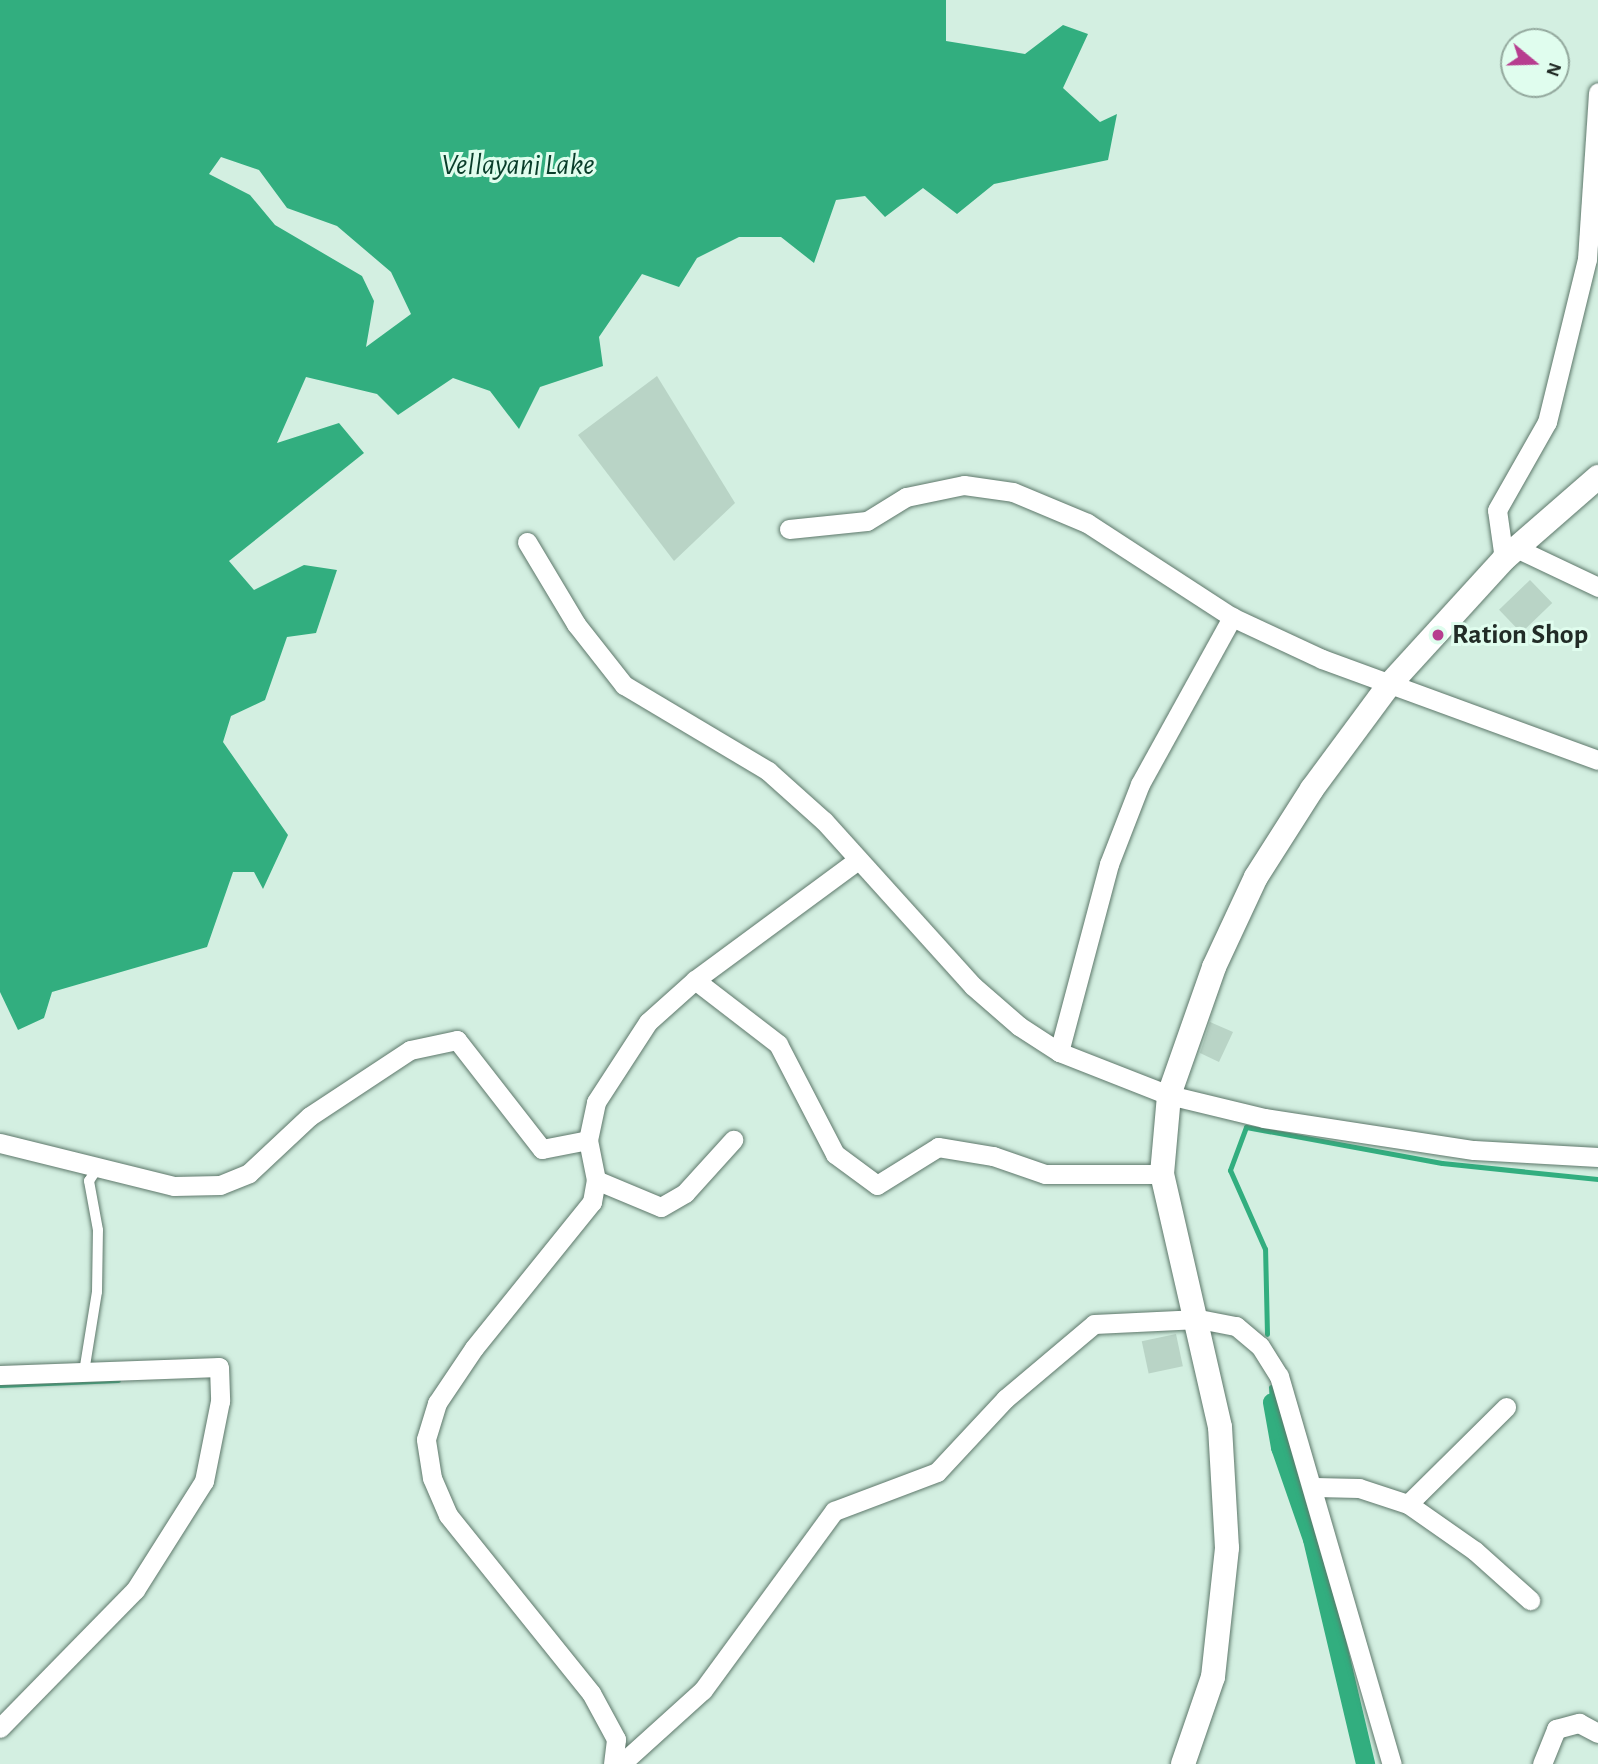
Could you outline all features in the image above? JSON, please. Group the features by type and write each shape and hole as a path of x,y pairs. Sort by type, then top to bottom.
{"street":[{"path":"1510,554 1497,510 1547,422 1587,259 1598,92"},
{"path":"1183,1764 1213,1677 1227,1548 1220,1427 1199,1319 1174,1244 1162,1174 1169,1096 1214,967 1256,877 1312,789 1389,685 1510,554 1598,477"},
{"path":"789,528 867,521 906,497 964,485 1013,492 1087,523 1232,617 1389,685 1598,760"},
{"path":"527,542 582,634 624,685 768,771 858,860 973,986 1018,1026 1059,1052 1169,1096 1264,1118 1474,1150 1598,1157"},
{"path":"1510,554 1598,586"},
{"path":"1059,1052 1109,864 1136,795 1232,617"},
{"path":"612,1764 616,1739 597,1701 448,1516 432,1478 426,1439 437,1403 517,1290 582,1220 596,1180 588,1140 596,1102 611,1073 648,1022 695,980 858,860"},
{"path":"695,980 778,1044 835,1154 877,1185 938,1147 993,1156 1045,1174 1162,1174"},
{"path":"0,1143 174,1186 220,1185 249,1173 310,1116 410,1050 457,1040 542,1149 588,1140"},
{"path":"596,1180 661,1207 685,1193 733,1140"},
{"path":"621,1764 703,1690 834,1511 937,1472 1004,1399 1094,1324 1199,1319 1236,1326 1260,1346 1279,1376 1315,1487 1392,1764"},
{"path":"0,1376 219,1367 220,1401 204,1481 135,1590 0,1728"},
{"path":"1408,1504 1506,1407"},
{"path":"1315,1487 1359,1488 1408,1504 1475,1551 1530,1600"},
{"path":"1542,1764 1556,1728 1579,1723 1598,1733"}],"lane":[{"path":"83,1372 97,1280 98,1230 89,1181 98,1167"}],"water":[{"name":"Vellayani Lake","path":"0,0 946,0 946,41 1025,54 1063,25 1088,34 1063,88 1100,122 1117,114 1108,160 994,184 957,214 923,188 885,217 865,196 836,200 814,263 781,237 739,237 697,258 679,287 642,274 599,337 603,366 540,387 519,429 490,391 453,378 398,415 377,394 306,377 277,443 339,423 364,453 229,561 254,590 304,565 337,570 316,633 287,637 265,700 231,716 223,742 288,835 263,889 254,872 233,872 207,947 52,992 44,1018 18,1030 0,992","holes":["221,157 259,170 287,208 337,226 391,272 411,314 366,347 374,301 362,276 275,225 250,195 209,174"]}],"building":[{"path":"657,376 735,503 674,561 578,435"},
{"path":"1530,580 1552,603 1521,633 1499,610"},
{"path":"1210,1022 1233,1032 1219,1062 1200,1053"},
{"path":"1176,1334 1183,1366 1149,1374 1142,1341"}],"waterway":[{"path":"1267,1334 1265,1249 1230,1170 1246,1127 1442,1163 1598,1179"},
{"path":"0,1385 118,1380"},
{"path":"1271,1387 1272,1402"},
{"path":"1272,1402 1280,1447 1312,1539 1365,1764"}],"place":[{"name":"Ration Shop","path":"1438,635"}]}
